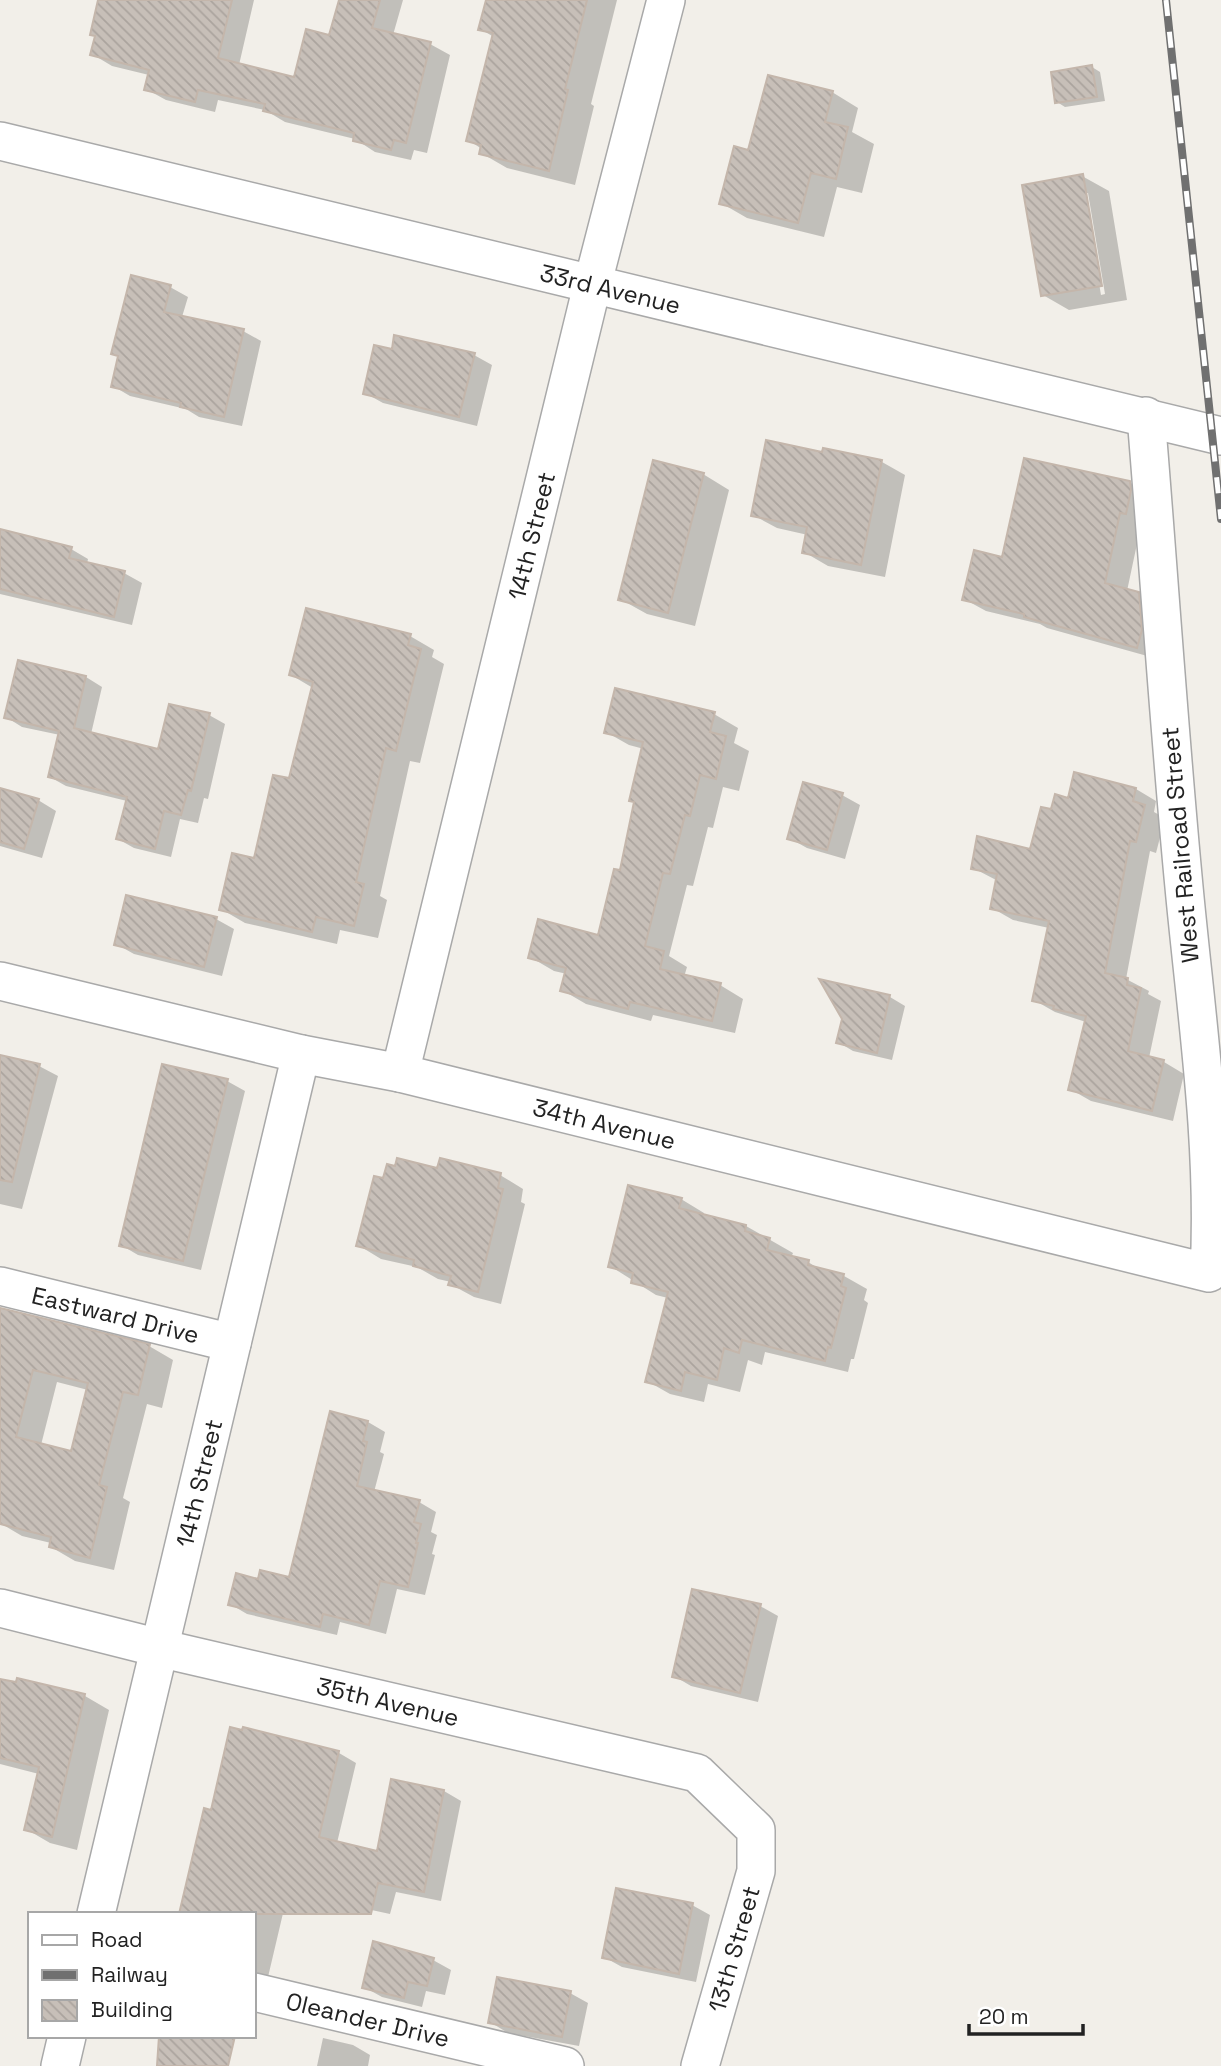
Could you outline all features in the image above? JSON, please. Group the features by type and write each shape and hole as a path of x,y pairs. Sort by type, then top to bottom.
{"street":[{"name":"14th Street","path":"400,1073 592,286 666,0"},
{"name":"33rd Avenue","path":"0,141 1221,436"},
{"name":"West Railroad Street","path":"1146,416 1172,760 1207,1131 1212,1214 1209,1273"},
{"name":"34th Avenue","path":"0,981 301,1054 400,1073 1209,1273"},
{"name":"14th Street","path":"96,1912 301,1054"},
{"name":"Eastward Drive","path":"0,1286 232,1343"},
{"name":"35th Avenue","path":"0,1608 159,1648 697,1773 756,1830"},
{"name":"13th Street","path":"701,2066 757,1871 756,1830"},
{"name":"Oleander Drive","path":"256,1992 565,2066"},
{"path":"60,2066 67,2038"}],"building":[{"path":"98,0 232,0 218,58 294,77 306,29 329,35 339,0 380,0 372,28 431,42 406,143 394,140 391,150 353,141 354,133 263,111 265,104 198,90 195,102 144,90 149,70 90,55 95,36 90,35"},
{"path":"486,0 587,0 565,89 568,90 549,171 479,154 481,145 466,141 493,33 478,30"},
{"path":"1092,65 1097,97 1055,103 1051,72"},
{"path":"768,75 833,91 825,122 848,127 836,179 811,173 798,223 719,204 734,146 748,150"},
{"path":"1083,174 1102,286 1041,296 1022,185"},
{"path":"131,275 171,285 164,312 244,329 224,417 180,407 181,403 111,387 118,356 111,354"},
{"path":"394,335 475,353 459,417 363,394 374,345 392,349"},
{"path":"766,440 822,452 823,448 882,460 861,565 802,553 807,527 751,516"},
{"path":"1024,458 1130,481 1126,514 1120,513 1105,583 1139,592 1142,630 1137,648 1024,617 1024,614 962,600 974,550 1002,557"},
{"path":"653,460 704,473 668,613 618,600"},
{"path":"0,529 72,547 69,558 125,571 114,617 0,589"},
{"path":"306,608 411,634 408,645 421,649 396,751 386,748 356,882 364,884 354,926 316,917 312,932 219,910 232,853 254,858 273,775 289,778 313,682 289,675"},
{"path":"18,660 86,676 74,728 158,749 169,704 210,713 191,791 188,790 181,815 164,811 155,849 116,839 127,797 48,777 59,731 4,718"},
{"path":"615,688 715,712 710,732 726,736 716,779 700,775 690,816 685,815 670,874 663,873 645,946 664,951 660,969 721,983 712,1021 630,1002 628,1009 560,991 566,968 528,958 538,919 598,935 614,869 620,870 634,802 629,801 643,742 604,733"},
{"path":"1074,772 1136,788 1133,801 1145,805 1136,842 1130,841 1105,973 1128,978 1127,985 1141,988 1128,1051 1164,1060 1152,1111 1068,1090 1086,1016 1032,1001 1049,921 990,909 997,874 971,869 977,836 1030,849 1041,807 1051,809 1055,794 1068,798"},
{"path":"803,782 843,793 827,850 787,839"},
{"path":"0,788 39,799 24,849 0,842"},
{"path":"126,895 217,917 204,967 114,945"},
{"path":"819,979 890,995 877,1053 836,1043 842,1019"},
{"path":"0,1055 40,1064 12,1182 0,1180"},
{"path":"162,1064 228,1079 183,1261 119,1246"},
{"path":"397,1158 437,1168 440,1158 501,1173 498,1188 503,1189 478,1292 448,1285 451,1276 413,1266 414,1260 356,1246 374,1176 383,1178 387,1164 395,1166"},
{"path":"628,1185 682,1198 679,1208 746,1225 745,1231 770,1238 767,1250 809,1260 808,1265 844,1274 841,1286 846,1288 831,1348 828,1347 825,1361 742,1340 739,1353 724,1348 717,1380 685,1372 681,1391 645,1382 668,1292 631,1283 633,1273 608,1267"},
{"path":"0,1308 150,1344 138,1395 123,1392 99,1485 107,1487 90,1558 49,1547 51,1537 0,1524","holes":["33,1370 88,1383 71,1451 16,1437"]},
{"path":"330,1411 368,1421 363,1441 367,1442 357,1486 420,1500 414,1522 421,1524 408,1587 380,1581 369,1625 323,1614 320,1627 228,1605 236,1573 258,1579 260,1570 289,1577"},
{"path":"692,1589 761,1604 740,1693 672,1677"},
{"path":"17,1678 85,1694 52,1837 24,1830 39,1767 0,1758 0,1679 16,1682"},
{"path":"230,1727 242,1730 243,1727 339,1751 319,1837 377,1851 391,1779 444,1790 424,1892 378,1883 371,1914 179,1912 204,1808 211,1810"},
{"path":"616,1888 693,1903 679,1974 602,1958"},
{"path":"373,1941 434,1958 427,1986 408,1982 404,1998 362,1988"},
{"path":"497,1977 571,1991 562,2037 488,2023"},
{"path":"159,2038 235,2038 228,2066 157,2066"}],"railway":[{"path":"1166,0 1221,519"}]}
